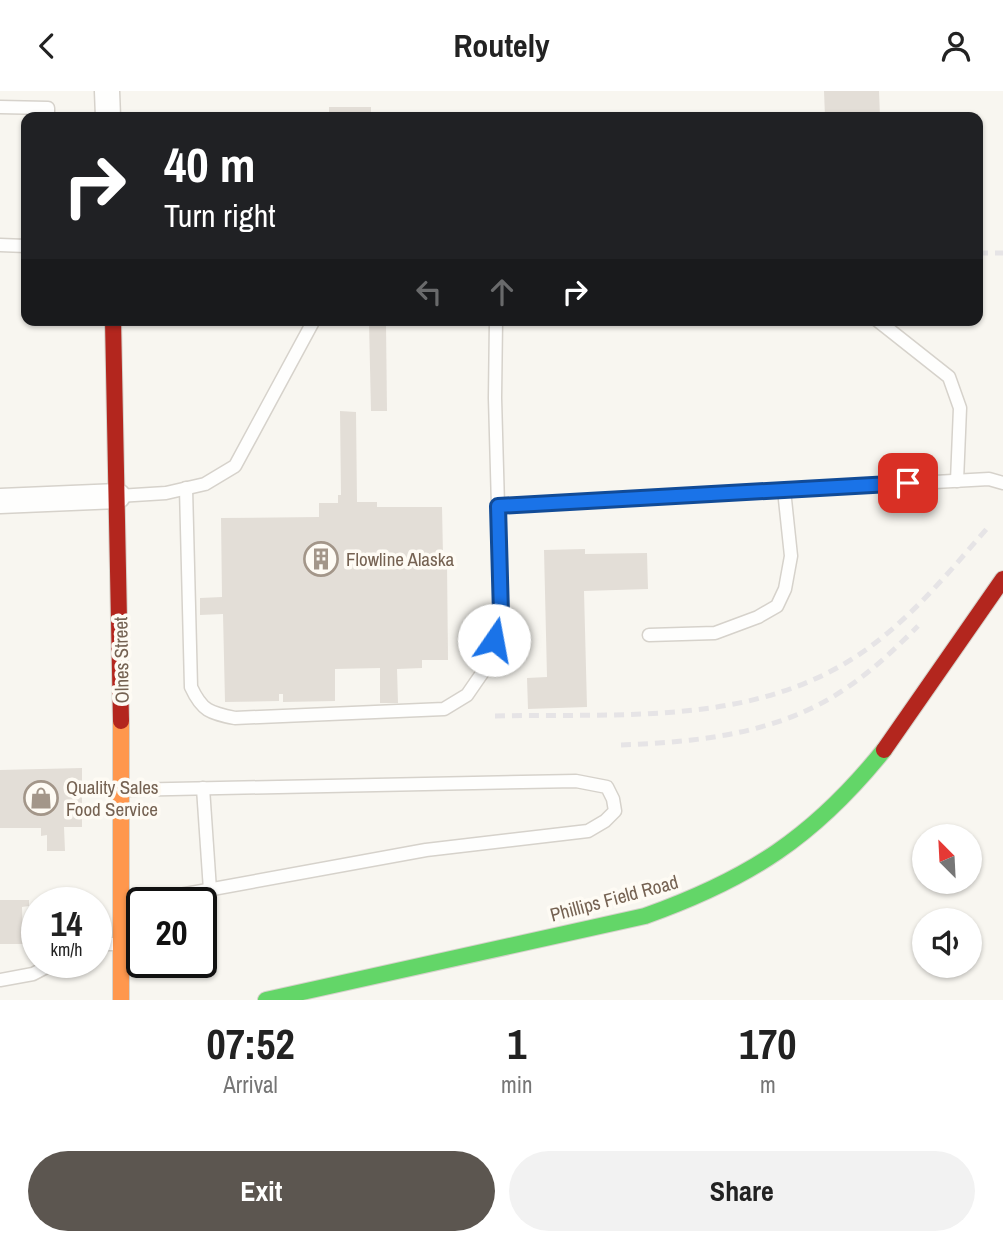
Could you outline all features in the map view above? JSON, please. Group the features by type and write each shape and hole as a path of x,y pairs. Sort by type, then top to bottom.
{"street":[{"path":"107,91 108,112"},
{"name":"Olnes Street","path":"113,326 122,790 121,1000"},
{"path":"0,501 118,496"},
{"name":"Phillips Field Road","path":"266,1000 645,916 695,898 760,865 821,820 865,774 1003,579"}],"lane":[{"path":"0,107 48,108 48,112"},
{"path":"0,245 21,246"},
{"path":"118,496 205,484 235,466 311,326"},
{"path":"186,488 191,687 199,705 215,714 235,718 444,709 467,695 487,666 501,614 496,326"},
{"path":"885,326 949,377 960,408 957,481"},
{"path":"498,506 989,479 1003,483"},
{"path":"649,635 715,633 758,617 777,605 785,589 791,556 784,490"},
{"path":"122,790 576,781 607,787 613,799 615,811 588,831 426,850 217,889"},
{"path":"203,788 210,887"},
{"path":"122,905 126,904"},
{"path":"112,944 122,944"},
{"path":"0,980 21,976"}],"building":[{"path":"824,91 879,91 880,112 825,112"},
{"path":"329,107 371,107 371,112 329,112"},
{"path":"369,326 386,326 387,411 371,411"},
{"name":"Flowline Alaska","path":"340,411 356,412 357,502 377,502 377,507 442,507 443,555 420,556 420,563 447,563 448,660 422,660 422,668 397,669 398,703 380,703 380,668 335,669 335,701 283,702 283,694 279,694 279,701 225,702 223,614 200,615 200,598 222,597 221,518 319,517 319,503 338,503 338,495 341,495"},
{"path":"585,549 585,554 647,553 648,589 584,591 587,707 528,709 527,678 547,677 544,550"},
{"name":"Quality Sales Food Service","path":"82,768 82,827 64,827 65,851 47,851 47,835 41,836 41,828 0,828 0,770"},
{"path":"0,900 21,900 21,944 0,944"}],"railway":[{"path":"983,253 1003,253"},
{"path":"495,716 646,714 696,710 744,702 791,689 836,668 879,640 923,600 990,525"},
{"path":"621,745 708,738 765,726 793,716 820,704 855,682 918,626"}],"traffic: fast":[{"path":"266,1000 645,916 682,902 748,870 805,831 858,781 884,750"}],"traffic: slow":[{"path":"121,721 121,1000"}],"traffic: jam":[{"path":"113,326 121,721"},
{"path":"884,750 1003,579"}],"place":[{"name":"Flowline Alaska","path":"321,559"},
{"name":"Quality Sales Food Service","path":"41,798"}],"route":[{"path":"494,640 501,614 498,506 908,483"}]}
